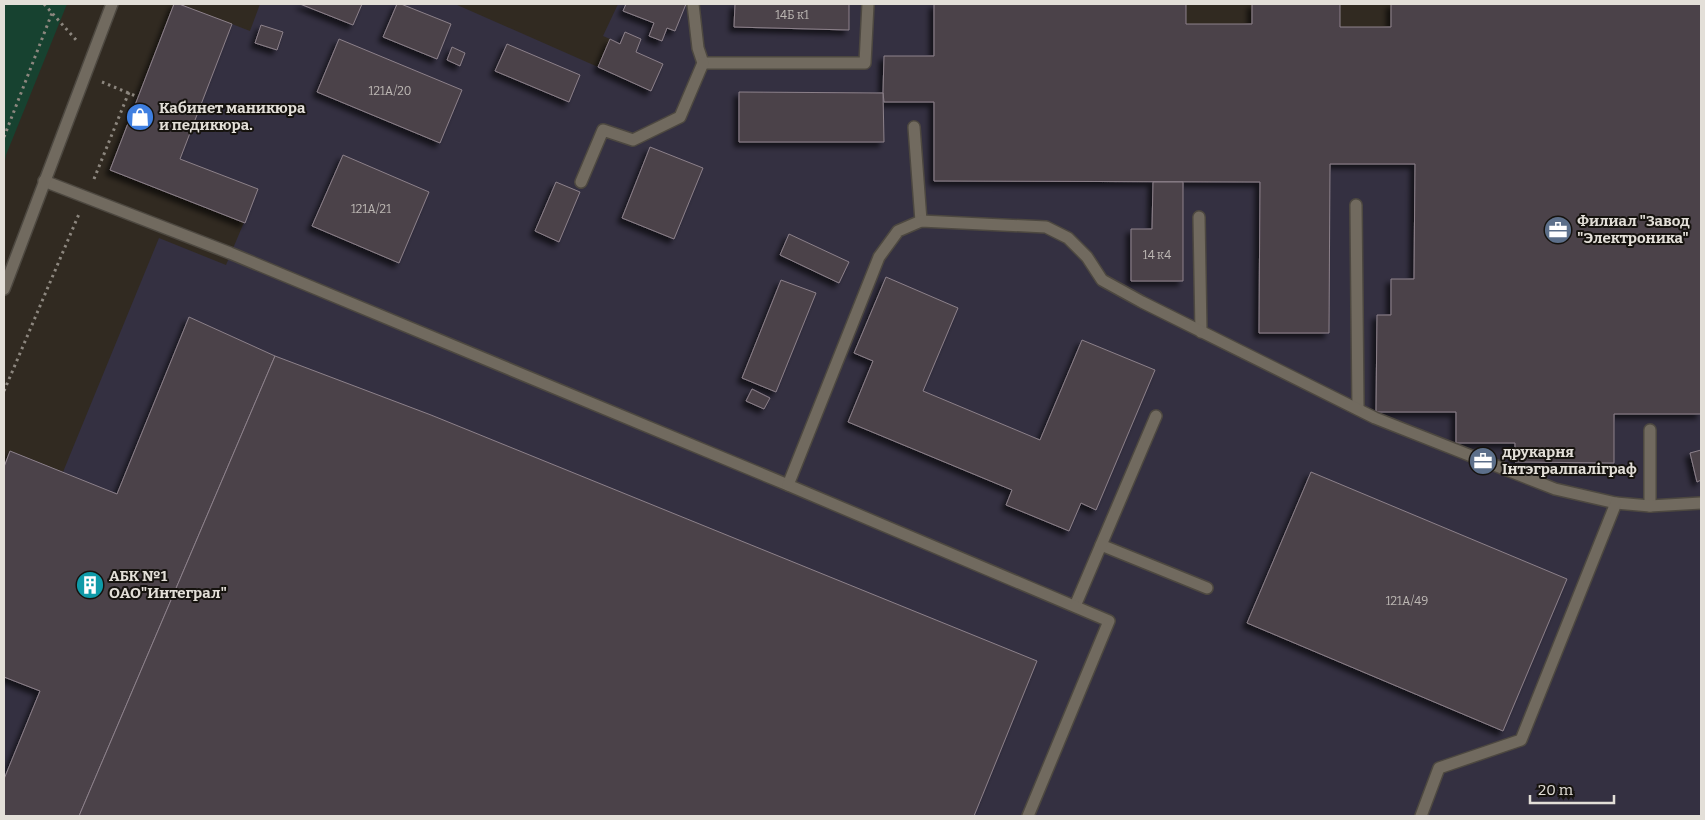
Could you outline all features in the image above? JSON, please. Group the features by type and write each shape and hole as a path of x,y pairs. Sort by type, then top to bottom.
{"lane":[{"path":"4,289 112,4"},
{"path":"581,182 603,130 633,140 680,117 698,77 702,63 698,48 693,4"},
{"path":"702,63 865,63 868,4"},
{"path":"914,126 921,222"},
{"path":"44,181 239,257 788,485 1109,621 1028,816"},
{"path":"1356,205 1358,409"},
{"path":"1199,217 1201,332"},
{"path":"788,485 879,256 898,231 921,222 1046,227 1068,238 1087,257 1102,280 1201,332 1375,418 1555,489 1616,503 1650,506 1701,502"},
{"path":"1074,606 1156,416"},
{"path":"1650,430 1650,506"},
{"path":"1421,816 1439,768 1521,740 1616,503"},
{"path":"1101,545 1207,588"}],"path":[{"path":"4,137 52,13"},
{"path":"4,391 87,197 129,92"}],"shaded area":[{"path":"260,4 455,4 598,67 610,39 603,36 618,4 1186,4 1186,24 1252,24 1252,4 1340,4 1340,27 1391,27 1391,4 1701,4 1701,816 4,816 4,467 10,451 63,472 159,238 226,265 258,189 180,159 232,24 250,31"}],"green space":[{"path":"4,4 67,4 6,155 4,166"}],"building":[{"path":"174,4 179,4 232,24 180,159 258,189 245,223 110,170"},
{"path":"300,4 362,4 353,25"},
{"path":"397,4 451,24 437,59 383,37"},
{"path":"626,4 686,4 675,31 667,28 662,41 649,36 654,23 623,11"},
{"path":"735,4 849,4 849,30 734,27"},
{"name":"Филиал \"Завод \"Электроника\"","path":"934,4 1186,4 1186,24 1252,24 1252,4 1340,4 1340,27 1391,27 1391,4 1701,4 1701,414 1614,414 1614,463 1515,462 1515,443 1456,443 1456,412 1376,412 1377,315 1391,315 1391,279 1414,279 1415,164 1330,164 1329,333 1259,333 1260,182 934,181 934,102 884,102 883,93 884,56 934,56"},
{"path":"261,25 283,32 277,50 255,43"},
{"path":"625,32 641,39 636,52 663,64 651,91 598,67 610,39 620,44"},
{"path":"339,39 462,90 440,143 317,92"},
{"path":"507,44 580,75 569,102 495,71"},
{"path":"452,47 465,53 460,66 447,60"},
{"path":"739,92 883,93 884,142 739,142"},
{"path":"650,147 703,168 674,239 622,218"},
{"path":"343,155 429,192 399,263 312,226"},
{"path":"556,182 580,192 559,242 535,231"},
{"path":"1153,182 1183,182 1183,281 1131,281 1131,229 1152,229"},
{"path":"789,234 849,262 839,283 780,255"},
{"path":"886,277 958,308 923,391 1040,440 1082,340 1155,370 1096,510 1081,503 1069,531 1006,505 1012,490 848,422 873,361 854,353"},
{"path":"781,280 816,293 776,392 742,378"},
{"name":"АБК №1 ОАО\"Интеграл\"","path":"189,317 275,356 79,816 4,816 4,779 40,691 4,677 4,467 10,451 117,494"},
{"path":"275,356 431,415 1037,661 974,816 79,816"},
{"path":"752,389 770,398 764,409 746,401"},
{"path":"1701,450 1701,480 1697,482 1690,453"},
{"path":"1311,472 1567,579 1503,731 1247,623"}],"place":[{"name":"Кабинет маникюра и педикюра.","path":"140,117"},
{"name":"Филиал \"Завод \"Электроника\"","path":"1558,230"},
{"name":"друкарня Інтэгралпаліграф","path":"1483,461"},
{"name":"АБК №1 ОАО\"Интеграл\"","path":"90,585"}]}
